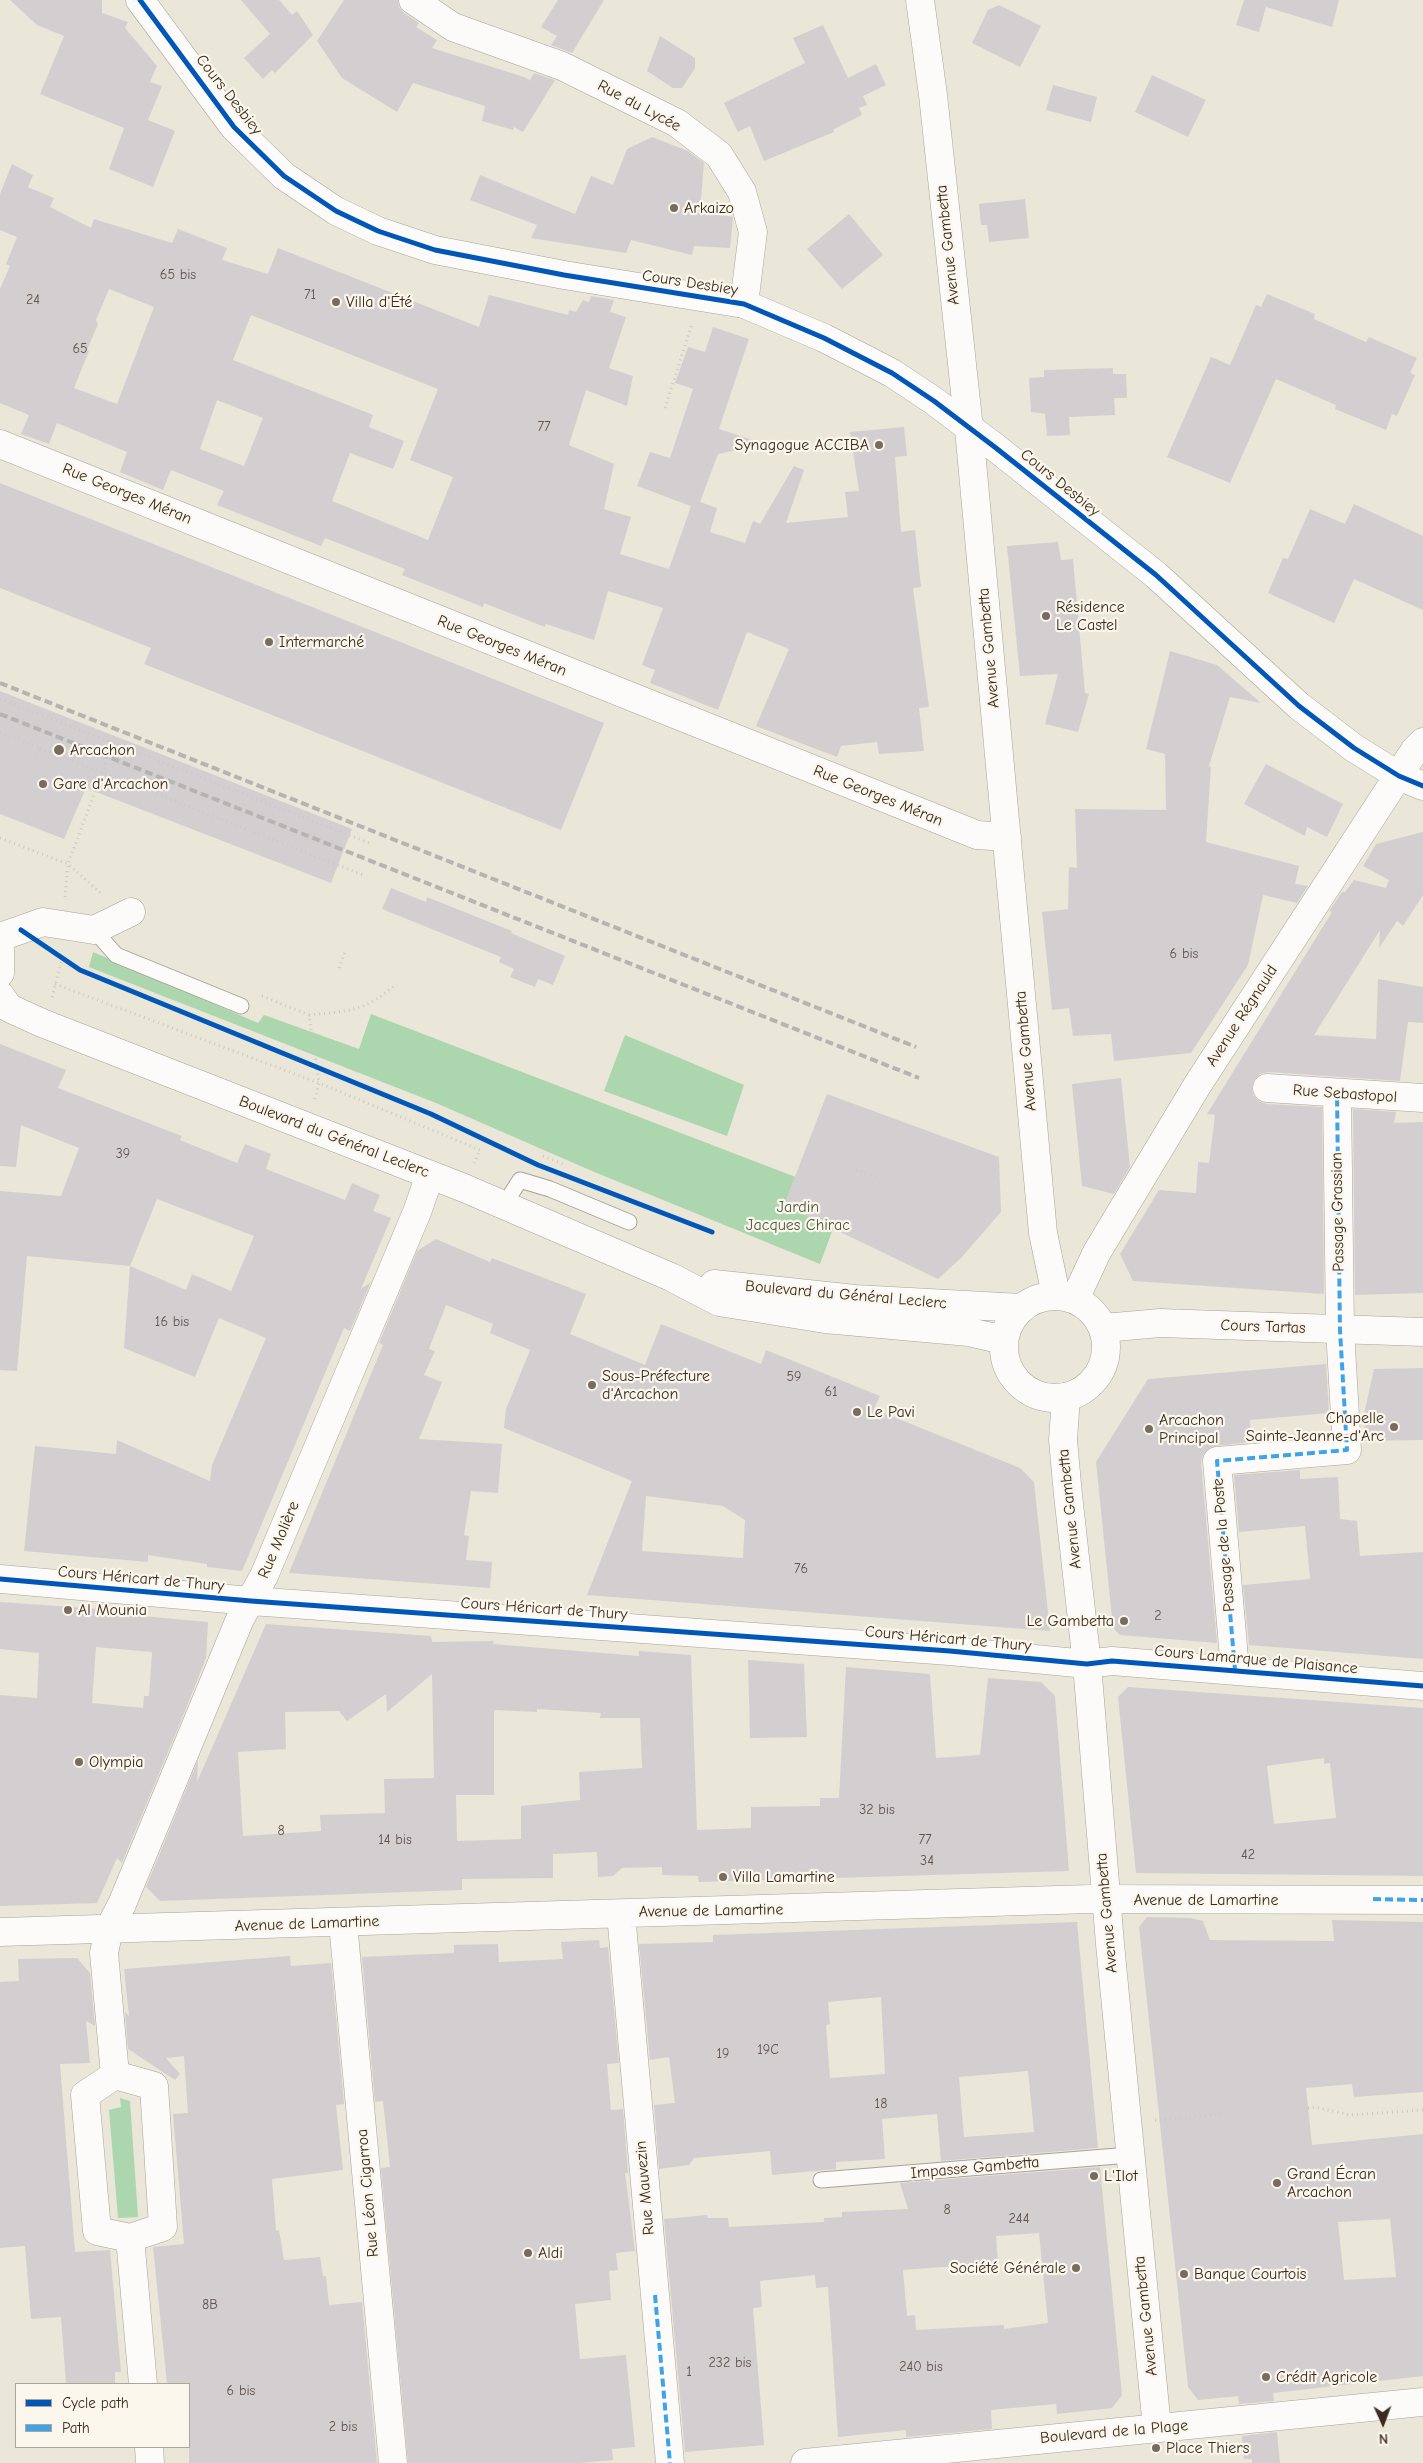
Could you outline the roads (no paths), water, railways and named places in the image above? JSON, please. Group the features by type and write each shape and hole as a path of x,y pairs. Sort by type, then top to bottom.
{"street":[{"name":"Cours Desbiey","path":"140,0 234,127 284,176 336,211 378,231 435,250 564,275 744,304 824,338 892,373 934,401 996,448 1156,575 1299,706 1354,748 1411,781"},
{"name":"Rue du Lycée","path":"413,0 453,26 562,66 677,123 719,155 742,192 753,232 744,304"},
{"name":"Avenue Gambetta","path":"920,0 933,95 970,429 1043,1234 1065,1297"},
{"name":"Rue Georges Méran","path":"0,444 977,835 1007,837"},
{"name":"Avenue Régnauld","path":"1065,1297 1097,1252 1198,1084 1411,781 1415,750 1423,742"},
{"path":"10,934 43,922 94,930 120,906"},
{"path":"0,950 0,973"},
{"name":"Boulevard du Général Leclerc","path":"0,996 9,1008 42,1023 504,1205 671,1277 719,1302 825,1319 969,1332 1004,1340"},
{"name":"Rue Sebastopol","path":"1267,1088 1423,1098"},
{"name":"Passage Grassian","path":"1337,1093 1340,1330"},
{"name":"Rue Molière","path":"115,2075 104,1953 109,1929 122,1904 240,1619 268,1567 413,1222 430,1175"},
{"name":"Boulevard du Général Leclerc","path":"671,1277 829,1296 1021,1308"},
{"path":"1065,1297 1092,1311 1104,1328 1107,1346 1104,1363 1096,1379 1083,1390 1066,1397 1050,1398 1034,1394 1020,1385 1010,1372 1005,1356 1004,1340 1007,1328 1021,1308 1032,1301 1065,1297"},
{"name":"Cours Tartas","path":"1104,1328 1160,1323 1423,1332"},
{"name":"Passage de la Poste","path":"1235,1670 1217,1461 1347,1450 1340,1330"},
{"name":"Avenue Gambetta","path":"1066,1397 1063,1440 1087,1664 1106,1899 1157,2428"},
{"name":"Cours Héricart de Thury","path":"0,1579 251,1600 950,1651 1087,1664"},
{"name":"Cours Lamarque de Plaisance","path":"1087,1664 1112,1661 1423,1686"},
{"name":"Avenue de Lamartine","path":"0,1932 343,1924 1106,1899 1423,1900"},
{"name":"Rue Mauvezin","path":"621,1914 670,2463"},
{"name":"Rue Léon Cigarroa","path":"343,1924 392,2463"},
{"path":"115,2075 154,2086 163,2227 130,2238 97,2231 96,2221 85,2095 115,2075"},
{"path":"130,2238 143,2383"},
{"name":"Boulevard de la Plage","path":"805,2463 1423,2402"},
{"path":"149,2448 150,2463"}],"lane":[{"path":"94,930 116,955 241,1006"},
{"path":"504,1205 520,1180 550,1189 630,1222"},
{"name":"Impasse Gambetta","path":"821,2180 1130,2155"}],"railway":[{"path":"0,683 916,1047"},
{"path":"0,714 919,1078"}],"place":[{"name":"Arkaizo","path":"674,208"},
{"name":"Villa d'Été","path":"336,302"},
{"name":"Synagogue ACCIBA","path":"879,445"},
{"name":"Résidence Le Castel","path":"1046,616"},
{"name":"Intermarché","path":"269,642"},
{"name":"Arcachon","path":"59,750"},
{"name":"Gare d'Arcachon","path":"43,784"},
{"name":"Sous-Préfecture d'Arcachon","path":"592,1385"},
{"name":"Le Pavi","path":"857,1412"},
{"name":"Chapelle Sainte-Jeanne-d'Arc","path":"1394,1427"},
{"name":"Arcachon Principal","path":"1149,1429"},
{"name":"Al Mounia","path":"68,1610"},
{"name":"Le Gambetta","path":"1124,1621"},
{"name":"Olympia","path":"79,1762"},
{"name":"Villa Lamartine","path":"723,1877"},
{"name":"L'Ilot","path":"1094,2176"},
{"name":"Grand Écran Arcachon","path":"1277,2183"},
{"name":"Aldi","path":"528,2253"},
{"name":"Société Générale","path":"1076,2268"},
{"name":"Banque Courtois","path":"1184,2274"},
{"name":"Crédit Agricole","path":"1266,2377"},
{"name":"Place Thiers","path":"1156,2448"}],"park label":[{"name":"Jardin Jacques Chirac","path":"798,1216"}]}
